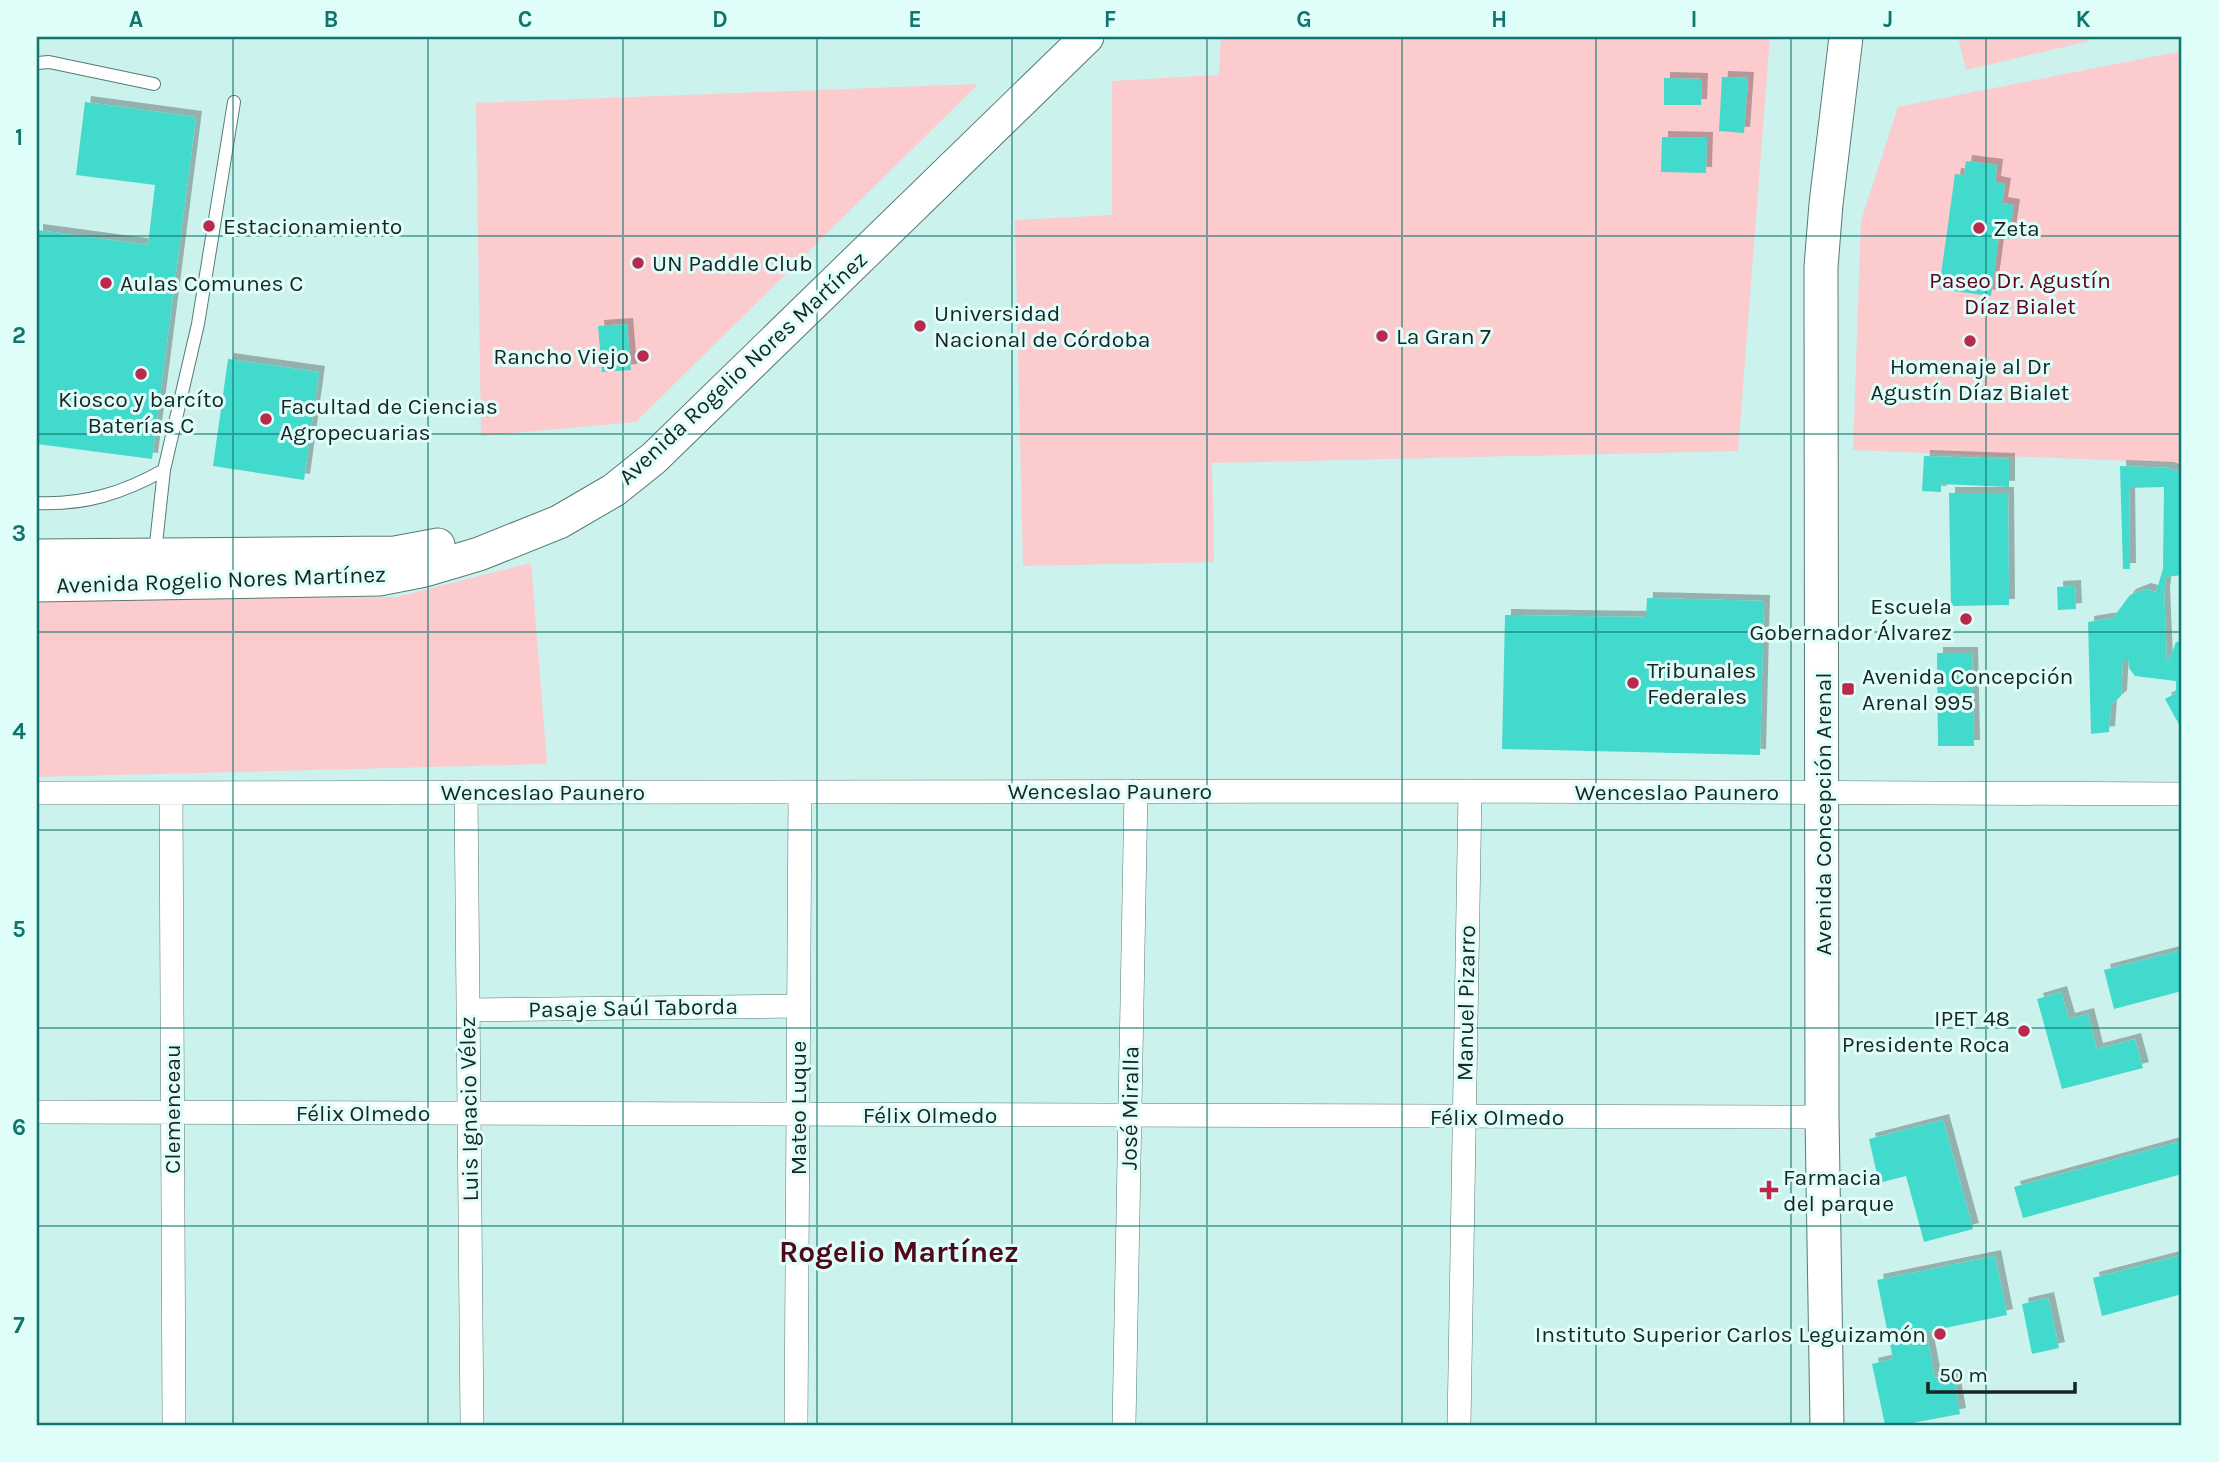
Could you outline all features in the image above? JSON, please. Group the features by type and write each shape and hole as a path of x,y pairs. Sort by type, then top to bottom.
{"main road":[{"name":"Avenida Rogelio Nores Martínez","path":"37,585 154,569 395,553 452,542 533,512 627,454 652,434 1058,37"},
{"name":"Avenida Rogelio Nores Martínez","path":"37,556 154,569 379,579 425,570 479,554 559,522 636,474 670,443 1087,37"},
{"name":"Avenida Concepción Arenal","path":"1815,1425 1814,793 1808,258 1832,37"},
{"name":"Avenida Concepción Arenal","path":"1814,793 1821,267 1846,37"},
{"name":"Avenida Concepción Arenal","path":"1815,1116 1827,1425"}],"street":[{"name":"José Miralla","path":"1124,1425 1136,791"},
{"name":"Wenceslao Paunero","path":"37,793 1470,791 2182,794"},
{"name":"Manuel Pizarro","path":"1460,1425 1470,791"},
{"name":"Luis Ignacio Vélez","path":"466,792 472,1425"},
{"name":"Mateo Luque","path":"796,1425 800,792"},
{"name":"Clemenceau","path":"171,793 174,1425"},
{"name":"Pasaje Saúl Taborda","path":"468,1010 799,1006"},
{"name":"Félix Olmedo","path":"37,1112 1465,1118 1815,1116"}],"lane":[{"path":"37,63 48,62 154,84"},
{"path":"154,569 164,470 198,324 234,102"},
{"path":"37,503 61,504 99,499 134,487 164,470"}],"green space":[{"name":"La Gran 7","path":"1221,37 1770,37 1738,451 1212,463 1214,562 1023,566 1015,220 1112,215 1112,81 1219,75"},
{"path":"1958,37 2088,37 2089,41 1966,70"},
{"name":"Paseo Dr. Agustín Díaz Bialet","path":"2182,51 2182,463 1853,450 1861,221 1898,107"},
{"name":"UN Paddle Club","path":"978,84 636,422 481,436 476,103"},
{"path":"531,563 547,764 37,777 37,598 397,597"}],"building":[{"path":"1722,77 1748,78 1744,133 1719,131"},
{"path":"1664,78 1702,79 1701,105 1664,105"},
{"name":"Aulas Comunes C","path":"85,102 196,117 152,459 37,444 37,230 148,245 155,185 76,175"},
{"path":"1662,137 1707,138 1706,173 1661,172"},
{"name":"Zeta","path":"1966,161 1997,165 1995,182 2005,184 2002,203 2014,205 2009,239 1999,237 1991,296 1939,289 1955,174 1964,175"},
{"path":"627,324 631,370 602,372 598,326"},
{"name":"Facultad de Ciencias Agropecuarias","path":"228,359 319,372 304,480 213,466"},
{"path":"1924,456 2009,459 2009,487 1941,484 1941,492 1922,491"},
{"path":"2120,466 2168,468 2182,473 2182,575 2166,577 2164,593 2167,665 2176,642 2182,641 2182,730 2165,699 2176,693 2176,681 2135,676 2129,668 2128,659 2123,659 2121,696 2111,705 2109,732 2091,734 2088,622 2113,618 2130,595 2145,589 2156,592 2163,569 2164,487 2129,488 2130,569 2123,569"},
{"path":"1949,493 2008,493 2009,605 1951,606"},
{"path":"2075,586 2076,609 2058,610 2057,587"},
{"name":"Tribunales Federales","path":"1647,598 1764,601 1760,755 1502,749 1505,615 1646,617"},
{"path":"1937,653 1972,653 1974,746 1938,746"},
{"path":"2182,950 2182,991 2114,1009 2104,970"},
{"path":"2061,992 2069,1019 2088,1014 2097,1049 2135,1039 2143,1068 2062,1089 2037,999"},
{"path":"1943,1120 1973,1229 1924,1242 1906,1176 1879,1183 1869,1139"},
{"path":"2182,1141 2182,1174 2023,1218 2014,1187"},
{"path":"2182,1255 2182,1294 2102,1316 2093,1278"},
{"path":"1995,1256 2007,1315 1926,1332 1935,1378 1953,1375 1960,1414 1902,1425 1885,1425 1872,1364 1893,1359 1877,1280"},
{"path":"2048,1298 2059,1348 2032,1354 2022,1304"}],"place":[{"name":"Estacionamiento","path":"209,226"},
{"name":"Zeta","path":"1979,228"},
{"name":"UN Paddle Club","path":"638,263"},
{"name":"Aulas Comunes C","path":"106,283"},
{"name":"Universidad Nacional de Córdoba","path":"920,326"},
{"name":"La Gran 7","path":"1382,336"},
{"name":"Homenaje al Dr Agustín Díaz Bialet","path":"1970,341"},
{"name":"Rancho Viejo","path":"643,356"},
{"name":"Kiosco y barcíto Baterías C","path":"141,374"},
{"name":"Facultad de Ciencias Agropecuarias","path":"266,419"},
{"name":"Escuela Gobernador Álvarez","path":"1966,619"},
{"name":"Tribunales Federales","path":"1633,683"},
{"name":"Avenida Concepción Arenal 995","path":"1848,689"},
{"name":"IPET 48 Presidente Roca","path":"2024,1031"},
{"name":"Farmacia del parque","path":"1769,1190"},
{"name":"Instituto Superior Carlos Leguizamón","path":"1940,1334"}],"district":[{"name":"Rogelio Martínez","path":"899,1252"}]}
